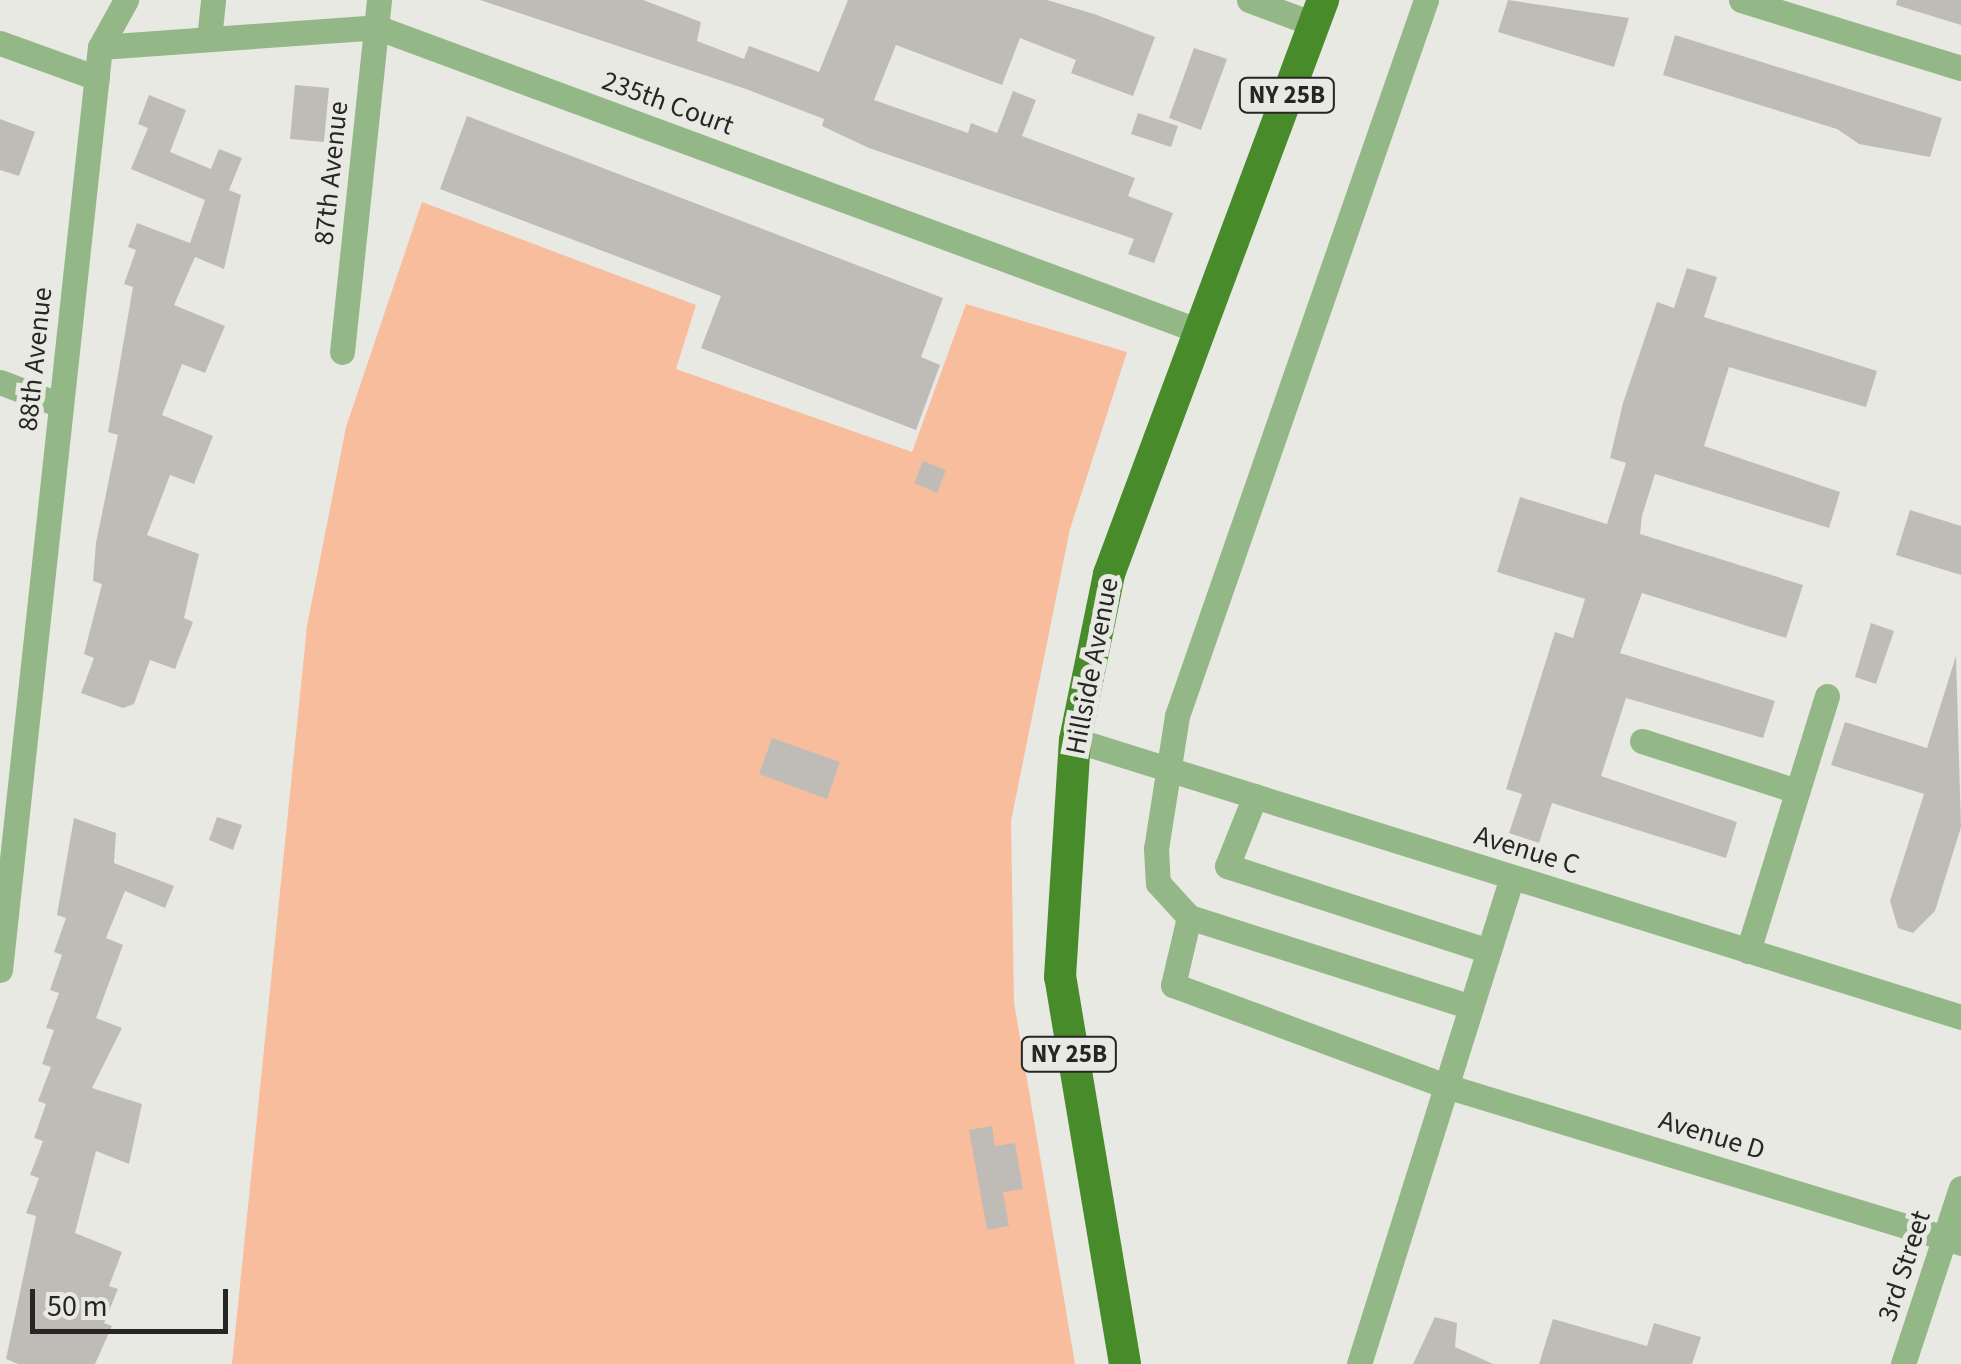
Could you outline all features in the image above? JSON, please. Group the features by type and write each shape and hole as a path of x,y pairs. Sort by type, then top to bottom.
{"main road":[{"name":"Hillside Avenue","path":"1125,1364 1060,977 1075,740 1109,574 1318,12"}],"street":[{"name":"88th Avenue","path":"0,970 100,47 126,0"},
{"path":"210,40 213,0"},
{"name":"87th Avenue","path":"342,352 379,0"},
{"path":"1249,0 1318,12"},
{"path":"1426,0 1177,716 1158,883 1189,917 1471,1008"},
{"path":"1741,0 1961,68"},
{"name":"235th Court","path":"100,47 376,27 1199,331"},
{"path":"0,43 97,78"},
{"path":"0,382 60,404"},
{"path":"1748,951 1827,696"},
{"path":"0,726 25,736"},
{"name":"Avenue C","path":"1075,740 1961,1018"},
{"path":"1642,741 1798,791"},
{"path":"1255,796 1227,866 1488,951"},
{"path":"1360,1364 1512,876"},
{"name":"Avenue D","path":"1189,917 1174,985 1446,1086 1953,1240"},
{"name":"3rd Street","path":"1903,1364 1953,1240 1961,1188"}],"shaded area":[{"path":"422,202 696,305 676,369 912,452 966,304 1127,352 1070,529 1011,821 1014,1002 1075,1364 232,1364 307,626 346,427"}],"building":[{"path":"480,0 643,0 701,22 697,41 744,59 749,46 819,72 848,0 1047,0 1094,14 1155,37 1133,96 1071,73 1076,60 1020,38 1002,85 896,45 874,100 968,133 971,123 997,133 1013,91 1036,100 1022,136 1135,178 1128,196 1173,213 1154,263 1128,254 1134,239 869,148 822,126 824,119 746,89"},
{"path":"1508,0 1629,18 1614,67 1498,32"},
{"path":"1897,0 1961,0 1961,25 1896,5"},
{"path":"1675,35 1942,118 1930,157 1859,144 1837,129 1663,75"},
{"path":"1194,48 1227,59 1201,130 1169,118"},
{"path":"295,85 329,88 324,142 290,139"},
{"path":"149,95 186,110 170,152 211,169 219,149 242,158 229,190 241,195 224,269 195,257 174,305 225,326 205,373 182,364 162,415 213,436 194,484 170,475 147,535 199,554 184,618 193,622 175,669 150,660 134,704 123,708 81,693 94,658 84,654 102,584 93,581 96,543 118,435 108,432 133,287 124,284 136,250 128,247 137,223 190,243 205,200 131,169 148,128 138,124"},
{"path":"1138,113 1178,126 1171,147 1131,134"},
{"path":"467,116 943,298 921,357 940,365 916,430 701,348 721,296 440,189"},
{"path":"0,119 35,132 19,176 0,170"},
{"path":"1687,268 1717,277 1704,317 1877,371 1866,407 1729,367 1704,446 1840,492 1829,528 1655,474 1640,534 1803,585 1786,638 1642,593 1620,653 1775,701 1763,738 1626,698 1601,776 1737,822 1726,858 1552,803 1539,843 1509,833 1522,794 1506,789 1555,632 1573,638 1585,599 1497,572 1520,497 1607,524 1626,463 1610,458 1623,403 1657,302 1674,308"},
{"path":"923,461 946,470 937,493 914,483"},
{"path":"1910,510 1961,526 1961,575 1896,555"},
{"path":"1871,623 1894,631 1876,684 1855,677"},
{"path":"1956,656 1961,827 1935,911 1913,933 1898,928 1890,901 1924,794 1831,765 1845,722 1927,748"},
{"path":"772,738 840,762 827,799 759,774"},
{"path":"217,817 242,825 233,850 209,840"},
{"path":"74,818 116,833 114,863 174,886 165,908 125,891 106,938 123,945 96,1018 122,1028 92,1088 142,1104 129,1164 96,1151 75,1233 122,1252 109,1286 118,1289 104,1323 112,1326 95,1364 18,1364 6,1359 36,1216 26,1213 39,1178 30,1175 43,1141 34,1138 46,1104 38,1101 51,1067 42,1064 54,1030 46,1028 59,993 50,990 62,955 54,952 66,918 57,915"},
{"path":"992,1126 995,1146 1015,1143 1023,1189 1003,1192 1009,1226 987,1230 969,1130"},
{"path":"1435,1317 1457,1323 1455,1347 1493,1364 1413,1364"},
{"path":"1553,1319 1647,1346 1654,1323 1701,1337 1692,1364 1539,1364"}]}
